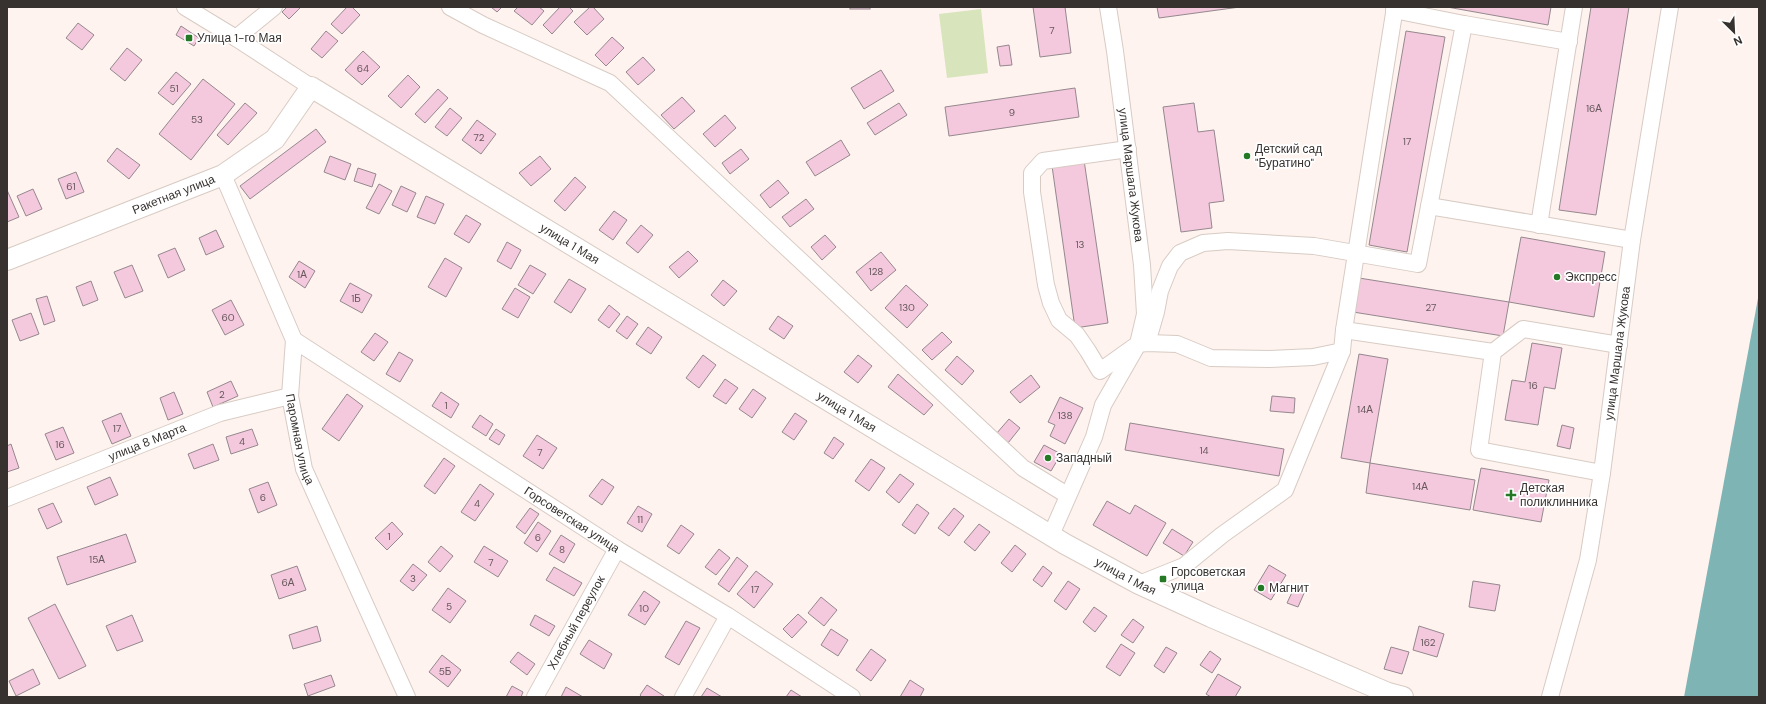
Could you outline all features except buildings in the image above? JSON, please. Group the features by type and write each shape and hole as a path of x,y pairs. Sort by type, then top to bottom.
{"main road":[{"name":"Ракетная улица","path":"7,260 223,175 275,139 311,87"},
{"name":"улица 1 Мая","path":"311,87 1051,535 1139,584 1211,617 1388,693 1403,697"}],"street":[{"path":"185,7 311,87"},
{"path":"236,38 274,7"},
{"path":"450,7 483,25 610,83 1023,468 1067,495"},
{"name":"улица Маршала Жукова","path":"1108,7 1128,149 1142,265 1145,314 1142,344"},
{"path":"1539,225 1574,7"},
{"name":"улица Маршала Жукова","path":"1550,697 1588,560 1620,345 1632,240 1670,7"},
{"path":"1139,584 1184,566 1222,535 1285,490 1342,351 1394,8 1464,24 1569,42"},
{"path":"1051,535 1067,495 1094,437 1104,405 1142,344 1156,312 1160,291 1170,266 1180,253 1204,243 1228,241 1314,246 1418,264 1464,24"},
{"path":"1128,149 1043,161 1032,173 1032,192 1046,285 1059,320 1077,336 1100,371 1142,344 1177,344 1211,358 1269,359 1313,357 1342,351"},
{"name":"Паромная улица","path":"223,175 294,340 290,396 304,469 407,697"},
{"path":"1429,206 1632,240"},
{"path":"1344,330 1492,352 1523,329 1620,345"},
{"name":"Горсоветская улица","path":"294,340 617,549 728,616 831,691 852,697"},
{"path":"1492,352 1479,450 1602,472"},
{"name":"улица 8 Марта","path":"7,498 220,413 290,396"},
{"name":"Хлебный переулок","path":"535,697 617,549"},
{"path":"683,697 728,616"}],"green space":[{"path":"981,9 988,73 947,78 939,14"}],"water":[{"path":"1759,293 1759,697 1684,697"}],"place":[{"name":"Улица 1-го Мая","path":"189,38"},
{"name":"Детский сад \"Буратино\"","path":"1247,156"},
{"name":"Экспресс","path":"1557,277"},
{"name":"Западный","path":"1048,458"},
{"name":"Детская поликлинника","path":"1511,495"},
{"name":"Горсоветская улица","path":"1163,579"},
{"name":"Магнит","path":"1261,588"}]}
